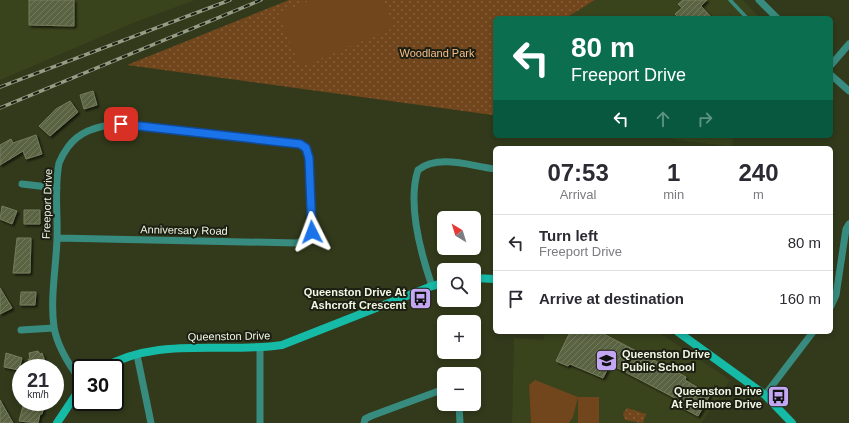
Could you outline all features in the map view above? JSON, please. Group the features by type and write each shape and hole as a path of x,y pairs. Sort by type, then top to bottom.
{"street":[{"path":"760,0 775,16"},
{"path":"833,63 849,44"},
{"path":"833,77 849,91"},
{"name":"Freeport Drive","path":"72,368 65,357 54,328 57,188 60,162 67,148 82,134 105,125 121,124 300,144 306,148 309,158 312,232 309,238"},
{"path":"432,286 420,252 414,190 418,170 430,163 446,162 493,169"},
{"path":"22,184 57,188"},
{"path":"833,302 836,295 846,229 849,224"},
{"name":"Anniversary Road","path":"57,238 297,243 309,238"},
{"path":"481,278 493,279"},
{"name":"Queenston Drive","path":"124,359 159,349 260,348 282,346 437,285"},
{"path":"21,330 54,328"},
{"path":"681,334 765,395 792,423"},
{"path":"765,395 811,334"},
{"path":"260,348 260,423"},
{"path":"137,355 151,423"},
{"path":"364,423 366,419 372,416 437,392"},
{"path":"57,423 72,400"},
{"path":"460,411 460,423"}],"lane":[{"path":"730,0 745,16"}],"shaded area":[{"path":"0,0 195,0 133,23 0,80"},
{"path":"595,0 743,0 758,16 569,16"},
{"path":"666,138 734,138 732,146"},
{"name":"Queenston Drive Public School","path":"545,334 661,334 730,380 701,423 512,423 514,338 544,340"}],"green space":[{"name":"Woodland Park","path":"289,0 595,0 569,16 493,16 493,115 127,65"},
{"path":"311,0 383,0 394,28 300,67 278,14"},
{"path":"535,380 578,397 573,417 569,423 531,423 529,385"},
{"path":"578,397 599,397 599,423 578,423"},
{"path":"627,408 646,414 643,423 625,420 623,414"}],"building":[{"path":"29,0 74,0 74,26 29,25"},
{"path":"683,0 707,0 701,6 710,16 677,16 675,14 682,8 678,4"},
{"path":"93,91 97,105 84,109 80,95"},
{"path":"70,101 78,112 50,136 39,126 56,109"},
{"path":"36,135 42,154 26,159 23,151 0,165 0,145 11,139 13,143"},
{"path":"2,206 17,211 12,224 0,219"},
{"path":"24,210 40,210 40,224 24,224"},
{"path":"17,238 31,238 30,273 13,273"},
{"path":"0,288 12,308 0,314"},
{"path":"21,292 36,292 35,305 20,305"},
{"path":"569,334 604,334 686,377 685,380 710,395 698,416 672,402 675,398 610,364 603,378 570,364 568,366 556,361"},
{"path":"38,351 40,354 42,353 44,359 30,359 29,353"},
{"path":"6,353 22,358 12,359 12,369 4,367"},
{"path":"0,400 13,423 0,423"},
{"path":"22,411 43,411 42,414 40,414 38,423 19,421"}],"railway":[{"path":"0,87 230,0"},
{"path":"0,108 261,0"}],"place":[{"name":"Queenston Drive At Ashcroft Crescent","path":"421,298"},
{"name":"Queenston Drive Public School","path":"607,360"},
{"name":"Queenston Drive At Fellmore Drive","path":"778,397"}],"route":[{"path":"121,124 300,144 306,148 309,158 312,232"}]}
